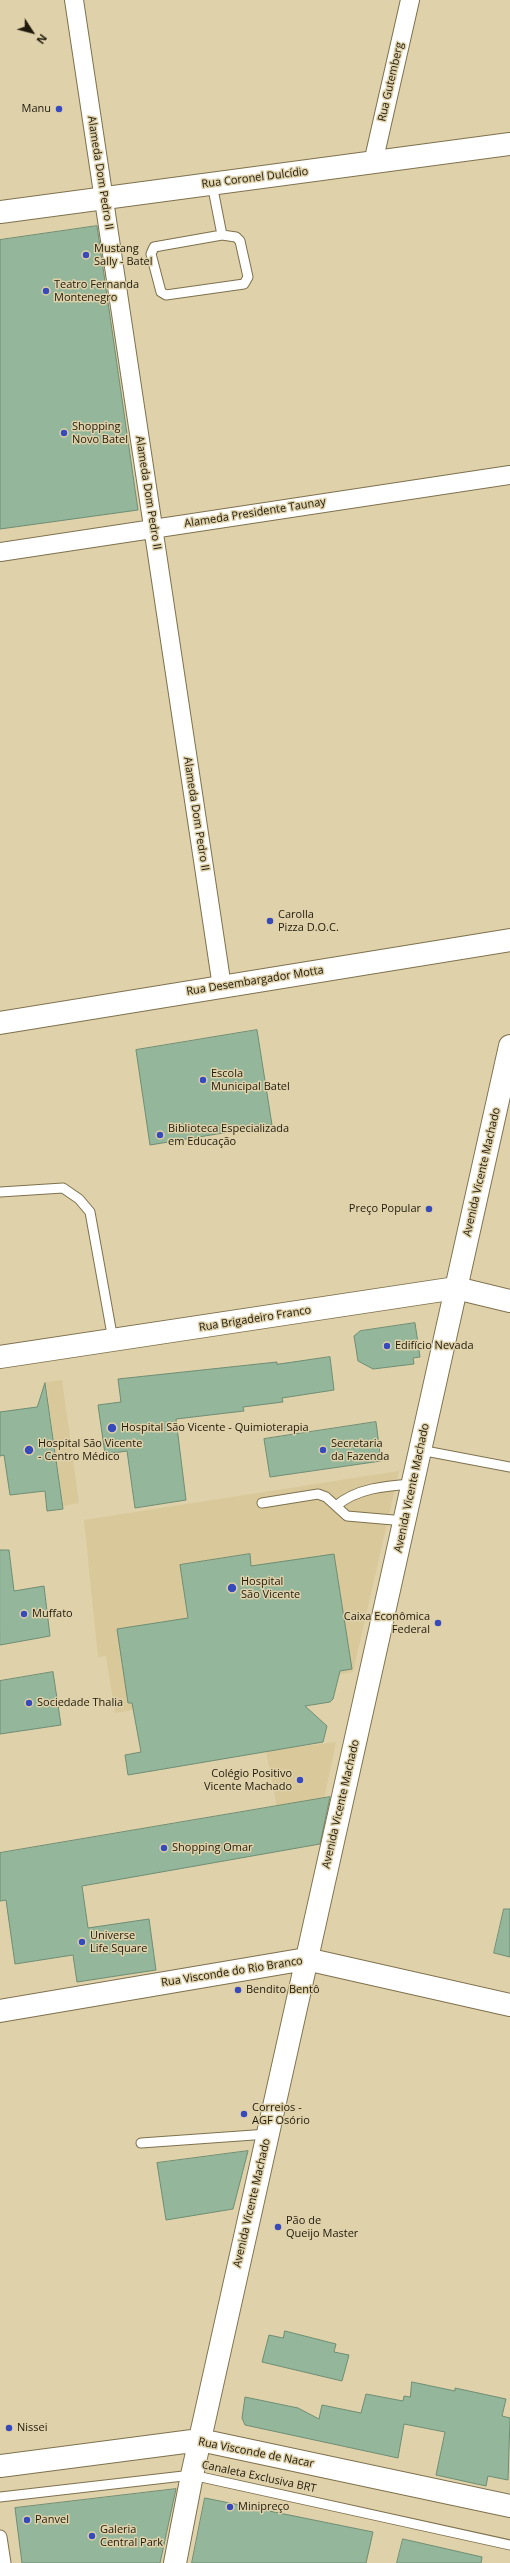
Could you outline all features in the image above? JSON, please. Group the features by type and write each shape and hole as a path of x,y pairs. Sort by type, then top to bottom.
{"street":[{"name":"Alameda Dom Pedro II","path":"74,0 222,987"},
{"name":"Rua Gutemberg","path":"373,163 410,0"},
{"name":"Rua Coronel Dulcídio","path":"0,212 510,144"},
{"name":"Alameda Presidente Taunay","path":"0,552 510,475"},
{"name":"Rua Desembargador Motta","path":"0,1022 510,940"},
{"name":"Avenida Vicente Machado","path":"175,2563 192,2474 510,1046"},
{"name":"Rua Brigadeiro Franco","path":"0,1357 456,1288 510,1300"},
{"name":"Rua Visconde do Rio Branco","path":"0,2011 306,1959 510,2005"},
{"name":"Rua Visconde de Nacar","path":"0,2466 200,2440 510,2506"},
{"path":"0,2537 4,2563"}],"lane":[{"path":"212,184 222,235"},
{"path":"222,235 236,237 240,241 248,277 244,284 166,294 161,292 151,254 154,247 222,235"},
{"path":"0,1192 63,1188 79,1199 90,1212 114,1340"},
{"path":"420,1450 510,1467"},
{"path":"336,1506 348,1496 359,1492 413,1484"},
{"path":"262,1503 318,1494 326,1497 347,1516 405,1521"},
{"path":"141,2143 268,2134"},
{"name":"Canaleta Exclusiva BRT","path":"0,2497 192,2474 510,2545"}],"shaded area":[{"path":"62,1380 79,1503 63,1506 46,1382"},
{"name":"Hospital São Vicente","path":"399,1471 353,1672 115,1713 106,1656 98,1657 84,1520"},
{"name":"Colégio Positivo Vicente Machado","path":"336,1742 322,1809 279,1818 266,1751"}],"building":[{"name":"Shopping Novo Batel","path":"97,226 138,510 0,529 0,240"},
{"name":"Escola Municipal Batel","path":"257,1030 272,1125 150,1145 136,1050"},
{"name":"Edifício Nevada","path":"415,1323 420,1357 413,1358 414,1364 373,1369 358,1361 354,1336 360,1331"},
{"path":"330,1357 334,1390 282,1398 283,1402 243,1407 244,1411 176,1419 186,1500 135,1508 127,1451 105,1454 98,1405 121,1402 118,1379 277,1362 277,1364"},
{"name":"Hospital São Vicente - Centro Médico","path":"45,1383 63,1509 47,1511 45,1491 10,1495 4,1455 0,1456 0,1412 37,1407"},
{"name":"Secretaria da Fazenda","path":"376,1422 381,1461 270,1477 264,1439"},
{"name":"Muffato","path":"0,1550 9,1550 14,1591 44,1586 50,1636 0,1645"},
{"name":"Hospital São Vicente","path":"250,1554 251,1566 334,1554 352,1669 340,1671 333,1699 330,1702 305,1706 327,1726 323,1742 128,1775 125,1755 141,1752 132,1703 128,1703 117,1629 188,1618 180,1565"},
{"name":"Sociedade Thalia","path":"53,1672 61,1725 0,1734 0,1681"},
{"name":"Shopping Omar","path":"330,1797 320,1844 82,1886 88,1928 149,1919 156,1970 77,1982 73,1955 15,1964 6,1900 0,1901 0,1853"},
{"path":"504,1909 510,1909 510,1957 494,1953"},
{"path":"248,2151 233,2209 166,2220 157,2163"},
{"path":"285,2331 336,2344 334,2352 349,2355 342,2381 262,2362 269,2335 283,2338"},
{"path":"412,2382 455,2391 455,2388 506,2399 502,2416 510,2418 508,2480 488,2476 486,2486 436,2475 445,2432 404,2424 398,2458 245,2425 242,2418 245,2397 298,2408 319,2419 322,2405 361,2413 366,2394 403,2401 404,2396 410,2397"},
{"name":"Galeria Central Park","path":"176,2489 160,2563 22,2563 15,2508"},
{"path":"205,2498 373,2532 366,2563 192,2563"},
{"path":"403,2539 482,2557 481,2563 397,2563"}],"place":[{"name":"Manu","path":"59,109"},
{"name":"Mustang Sally - Batel","path":"86,255"},
{"name":"Teatro Fernanda Montenegro","path":"46,291"},
{"name":"Shopping Novo Batel","path":"64,433"},
{"name":"Carolla Pizza D.O.C.","path":"270,921"},
{"name":"Escola Municipal Batel","path":"203,1080"},
{"name":"Biblioteca Especializada em Educação","path":"160,1135"},
{"name":"Preço Popular","path":"429,1209"},
{"name":"Edifício Nevada","path":"387,1346"},
{"name":"Hospital São Vicente - Quimioterapia","path":"112,1428"},
{"name":"Hospital São Vicente - Centro Médico","path":"29,1450"},
{"name":"Secretaria da Fazenda","path":"323,1450"},
{"name":"Hospital São Vicente","path":"232,1588"},
{"name":"Muffato","path":"24,1614"},
{"name":"Caixa Econômica Federal","path":"438,1623"},
{"name":"Sociedade Thalia","path":"29,1703"},
{"name":"Colégio Positivo Vicente Machado","path":"300,1780"},
{"name":"Shopping Omar","path":"164,1848"},
{"name":"Universe Life Square","path":"82,1942"},
{"name":"Bendito Bentô","path":"238,1990"},
{"name":"Correios - AGF Osório","path":"244,2114"},
{"name":"Pão de Queijo Master","path":"278,2227"},
{"name":"Nissei","path":"9,2428"},
{"name":"Minipreço","path":"230,2507"},
{"name":"Panvel","path":"27,2520"},
{"name":"Galeria Central Park","path":"92,2536"}]}
